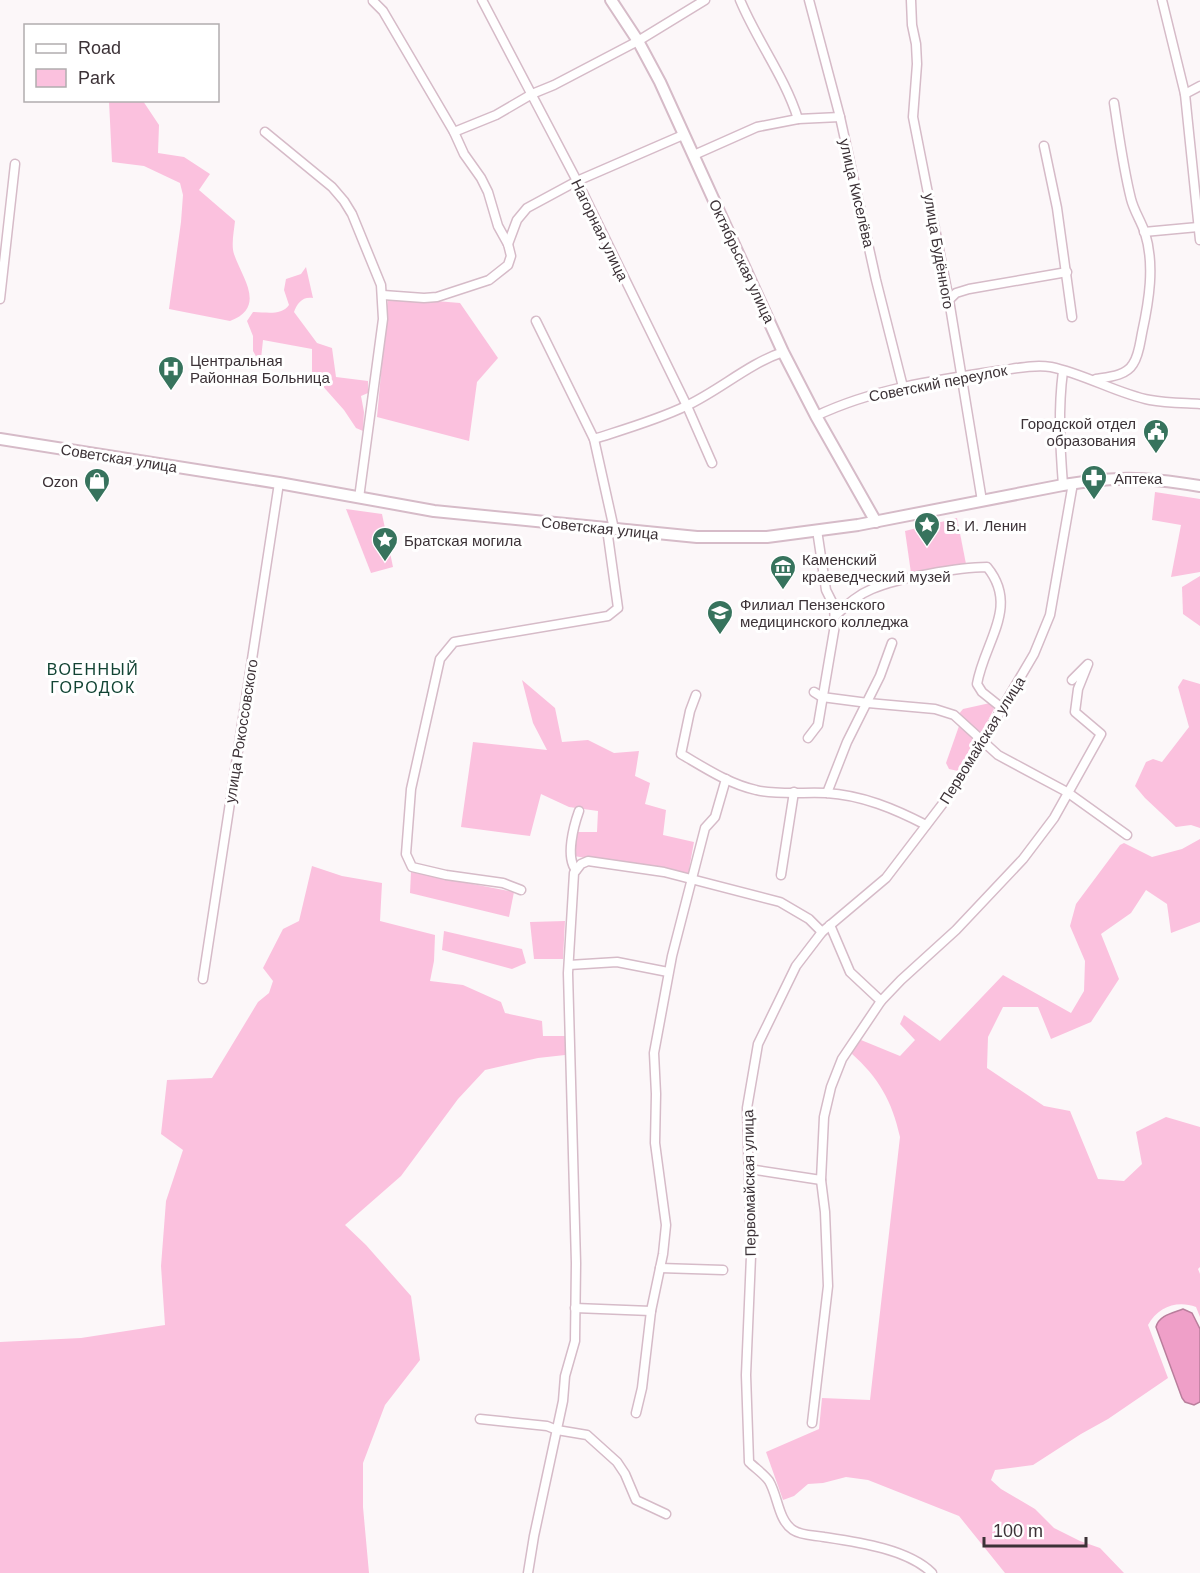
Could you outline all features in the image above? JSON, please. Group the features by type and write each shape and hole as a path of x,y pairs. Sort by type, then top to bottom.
{"main road":[{"name":"Октябрьская улица","path":"611,0 638,41 660,82 783,352 876,522"},
{"name":"Советская улица","path":"0,439 279,483 434,511 697,537 750,538 876,522 1068,484 1121,478 1161,480 1200,486"}],"street":[{"path":"373,0 383,11 454,132 464,154 485,185 498,226 508,244 511,256 508,265 489,280 437,297 383,295"},
{"name":"Нагорная улица","path":"482,0 577,181 687,406 712,463"},
{"path":"454,132 495,115 638,41 705,0"},
{"path":"740,0 793,102 798,119"},
{"name":"улица Киселёва","path":"809,0 840,117 876,280 903,387"},
{"name":"улица Будённого","path":"911,0 917,64 913,117 949,300 982,501"},
{"path":"1162,0 1185,94 1200,240"},
{"path":"1185,94 1200,86"},
{"path":"1092,379 1111,377 1126,371 1133,365 1139,350 1150,284 1150,266 1144,232 1131,200 1114,103"},
{"path":"694,155 757,127 798,119 840,117"},
{"path":"264,132 332,187 344,201 352,213 381,285 383,319 358,498"},
{"path":"508,244 517,220 527,208 577,181 683,135"},
{"path":"1044,146 1067,272 1072,318"},
{"path":"0,299 15,164"},
{"path":"1144,232 1197,227"},
{"path":"949,300 956,293 969,289 1067,272"},
{"path":"521,890 503,883 446,875 412,867 406,854 411,789 440,659 454,642 608,616 618,608 611,529 594,439 536,321"},
{"path":"594,439 687,406 764,358 783,352"},
{"name":"Советский переулок","path":"816,416 847,401 903,387 1035,366 1050,367 1092,379 1150,400 1200,404"},
{"path":"1063,371 1059,397 1059,435 1068,484"},
{"name":"улица Рокоссовского","path":"203,979 279,483"},
{"name":"Первомайская улица","path":"932,1573 909,1556 794,1531 787,1524 768,1480 749,1462 746,1375 751,1256 747,1108 758,1044 796,966 822,932 886,878 957,785 1034,654 1050,615 1068,484"},
{"path":"808,738 818,725 818,695 835,625 834,606 826,590 817,530"},
{"path":"834,616 853,599 873,589 970,567 987,567 996,578 1002,595 996,633 976,684 982,692 1002,708"},
{"path":"827,793 847,742 868,703 892,643"},
{"path":"812,1423 828,1286 825,1212 821,1180 824,1117 831,1087 842,1059 881,1001 1000,885 1054,818 1101,734 1075,712 1078,689 1088,664 1072,680"},
{"path":"696,695 690,711 681,754 726,779 758,791 827,793 857,797 879,803 926,825"},
{"path":"818,695 868,703 935,709 954,715 998,755 1067,792 1126,835"},
{"path":"636,1413 642,1388 651,1311 663,1254 666,1225 655,1143 654,1053 668,972 705,828 715,818 726,779"},
{"path":"781,875 794,792"},
{"path":"576,870 573,867 571,846 579,811"},
{"path":"528,1573 563,1401 565,1376 575,1341 576,1263 569,965 574,873 581,864 588,861 664,872 780,902 809,919 822,932"},
{"path":"830,926 850,972 881,1001"},
{"path":"569,965 617,962 668,972"},
{"path":"748,1169 821,1180"},
{"path":"660,1268 723,1270"},
{"path":"574,1308 651,1311"},
{"path":"480,1419 547,1426 586,1435 617,1462 636,1500 666,1514"}],"green space":[{"path":"109,102 144,102 159,125 158,153 184,157 210,174 199,190 235,221 233,250 246,282 250,300 241,315 230,321 169,309 181,222 183,195 180,183 144,166 112,162"},
{"path":"306,267 313,298 301,301 294,312 317,343 332,348 336,377 368,381 368,393 361,396 364,412 363,431 356,428 344,410 312,374 312,349 263,340 261,359 257,358 253,351 253,336 247,321 253,312 273,313 286,308 289,305 284,290 286,279 301,274"},
{"path":"388,297 460,303 498,358 477,382 469,441 377,417"},
{"path":"1155,492 1200,499 1200,572 1171,577 1181,525 1152,520"},
{"path":"346,509 382,514 393,567 371,573"},
{"path":"957,518 966,564 911,573 905,531"},
{"path":"1200,576 1200,626 1183,614 1182,587"},
{"path":"1183,679 1200,684 1200,828 1191,825 1176,827 1135,786 1146,762 1153,759 1162,762 1189,727 1178,687"},
{"path":"522,680 555,708 562,742 588,740 614,753 639,751 635,776 650,783 645,804 666,810 663,835 694,842 688,875 574,856 576,832 597,832 598,811 569,807 541,794 530,836 461,827 473,742 547,750 533,723"},
{"path":"990,703 994,709 980,735 958,715 963,709"},
{"path":"959,726 975,740 958,771 949,769 946,763"},
{"path":"1200,839 1200,922 1171,933 1167,904 1146,890 1131,913 1101,934 1119,979 1091,1022 1051,1039 1038,1007 1003,1007 988,1037 987,1068 1044,1106 1070,1111 1098,1179 1124,1181 1142,1164 1136,1132 1166,1117 1200,1127 1200,1267 1198,1269 1200,1317 1196,1307 1175,1305 1157,1314 1148,1325 1168,1378 1108,1419 1033,1465 995,1470 991,1480 1001,1489 1035,1509 1054,1528 1100,1548 1124,1573 1005,1573 959,1516 868,1480 846,1477 808,1484 794,1496 783,1500 766,1452 819,1429 822,1398 870,1400 900,1137 893,1112 883,1091 861,1062 851,1053 861,1040 900,1056 915,1040 900,1024 904,1015 940,1041 1003,975 1071,1013 1084,991 1085,961 1070,926 1076,904 1120,845 1124,843 1152,857 1182,849"},
{"path":"312,866 342,876 382,883 380,921 435,935 434,961 430,981 463,985 501,1002 505,1013 542,1021 543,1036 565,1036 565,1055 538,1058 485,1070 458,1099 401,1176 345,1225 411,1296 420,1360 385,1405 363,1463 363,1507 369,1573 0,1573 0,1342 81,1338 165,1325 161,1266 166,1201 183,1150 161,1134 167,1080 212,1078 258,1002 269,993 273,981 263,968 283,929 299,921"},
{"path":"411,872 514,892 509,917 410,893"},
{"path":"565,921 563,959 534,959 530,922"},
{"path":"444,931 522,949 526,963 512,969 442,950"}],"shaded area":[{"path":"1183,1309 1192,1313 1200,1329 1200,1402 1194,1405 1185,1402 1182,1398 1156,1327 1163,1317"}],"place":[{"name":"Центральная Районная Больница","path":"171,392"},
{"name":"Городской отдел образования","path":"1156,455"},
{"name":"Аптека","path":"1094,501"},
{"name":"Ozon","path":"97,504"},
{"name":"В. И. Ленин","path":"927,548"},
{"name":"Братская могила","path":"385,563"},
{"name":"Каменский краеведческий музей","path":"783,591"},
{"name":"Филиал Пензенского медицинского колледжа","path":"720,636"}],"district":[{"name":"ВОЕННЫЙ ГОРОДОК","path":"93,678"}]}
